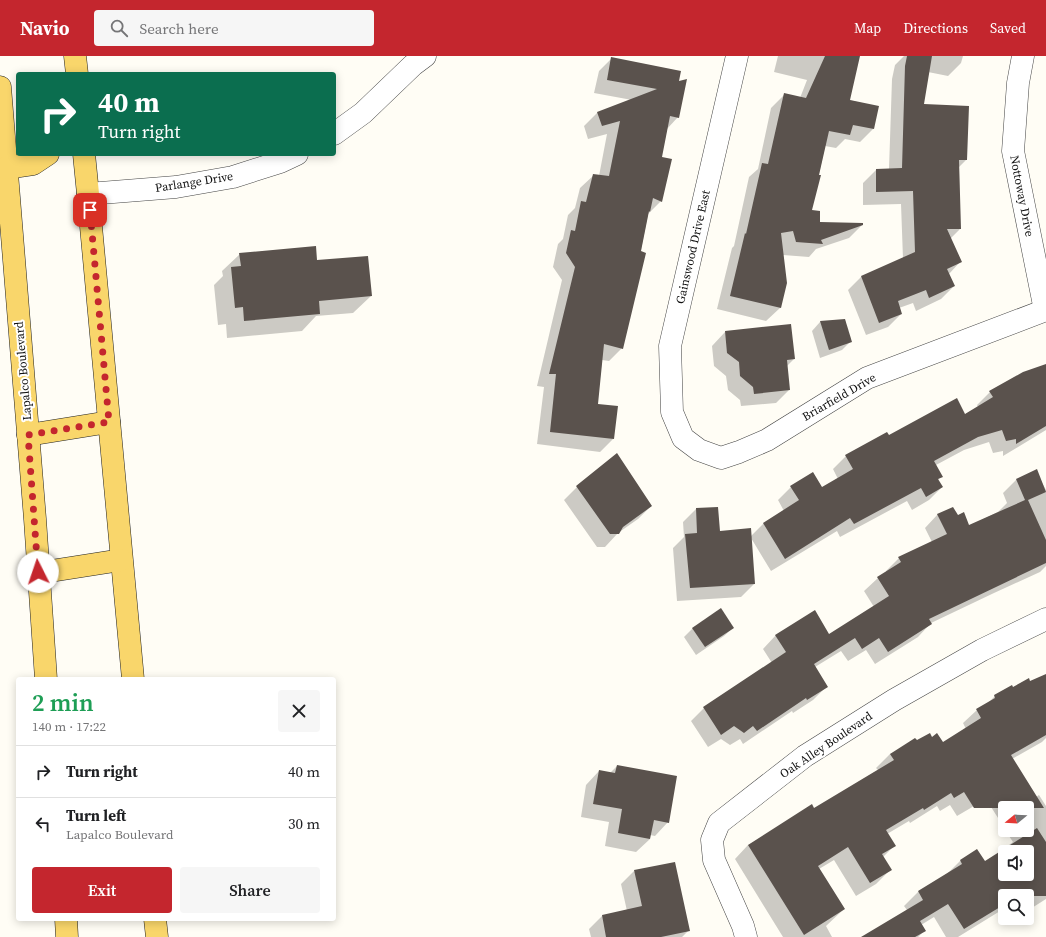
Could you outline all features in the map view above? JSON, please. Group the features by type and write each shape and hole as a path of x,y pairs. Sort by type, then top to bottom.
{"main road":[{"path":"75,56 77,72"},
{"name":"Lapalco Boulevard","path":"0,87 46,677"},
{"path":"6,168 33,164 45,156"},
{"path":"84,156 133,677"},
{"path":"28,435 109,422"},
{"path":"38,572 121,560"},
{"path":"66,921 67,937"},
{"path":"155,921 157,937"}],"street":[{"path":"336,133 363,113 413,65 425,56"},
{"name":"Gainswood Drive East","path":"683,438 672,412 670,346 737,56"},
{"name":"Nottoway Drive","path":"1023,56 1018,83 1013,151 1045,310"},
{"name":"Parlange Drive","path":"88,194 176,187 233,177 280,162 293,156"},
{"name":"Briarfield Drive","path":"683,438 699,450 721,458 739,452 767,440 867,378 1045,310"},
{"name":"Oak Alley Boulevard","path":"746,937 743,926 714,860 712,840 719,823 805,756 894,700 982,650 1046,619"}],"building":[{"path":"825,56 860,56 850,100 879,106 874,129 853,125 850,135 829,131 819,175 821,175 812,210 820,211 820,222 863,223 863,225 821,240 823,244 796,242 793,231 781,233 787,283 781,308 730,296 762,163 768,164 784,93 806,98"},
{"path":"907,56 932,56 924,104 969,106 967,160 959,160 961,229 947,229 962,262 947,269 955,286 929,298 926,290 898,301 902,314 879,323 861,276 915,252 913,191 876,192 876,169 902,168 905,66"},
{"path":"611,57 681,71 679,81 687,79 679,118 670,116 662,157 672,159 662,202 653,198 650,212 649,211 641,251 646,253 623,349 604,344 598,404 618,406 614,439 550,432 556,374 549,374 575,267 566,253 571,230 575,231 581,201 586,202 593,174 609,176 620,121 602,126 597,112 657,89 607,80"},
{"path":"316,246 317,260 368,256 372,296 319,301 320,314 244,321 243,307 235,308 231,267 241,266 239,253"},
{"path":"845,319 852,342 829,350 820,321"},
{"path":"791,324 795,359 787,360 790,390 754,394 753,387 740,376 739,362 727,353 725,331"},
{"path":"1046,364 1046,426 1016,444 1016,439 1006,441 1002,430 978,437 934,461 943,477 938,479 943,487 926,497 921,488 854,524 850,518 785,559 763,523 799,500 790,486 813,472 822,487 853,469 845,455 887,432 889,435 957,398 965,414 993,397 989,391 1023,372"},
{"path":"617,453 652,506 623,527 619,534 610,534 576,486"},
{"path":"1037,469 1046,492 1028,500 1046,540 1046,563 929,619 932,624 888,652 879,638 862,649 855,638 814,664 828,687 807,700 806,698 757,731 753,726 744,733 734,726 721,735 703,707 786,652 775,635 815,610 829,634 889,596 877,577 901,562 898,557 947,534 937,514 953,507 958,515 964,512 969,525 1025,500 1016,479"},
{"path":"718,507 720,531 751,528 755,584 690,588 685,534 697,533 696,508"},
{"path":"721,608 734,628 705,647 692,628"},
{"path":"1046,674 1046,735 1011,755 1044,808 1034,808 1034,801 998,801 998,808 974,808 964,792 954,798 951,793 924,810 923,808 886,830 896,846 882,854 892,870 870,883 848,847 818,866 845,909 804,935 748,845 812,804 814,808 894,760 890,754 915,738 917,740 930,733 932,737 937,733 943,742 981,718 976,709 995,698 994,695 1029,678 1030,681"},
{"path":"617,765 677,776 669,823 654,820 650,839 618,833 622,809 593,804 599,770 615,773"},
{"path":"1037,828 1046,842 1046,896 1034,896 1034,889 998,889 998,908 964,929 948,904 920,921 926,931 915,937 861,937 923,900 918,891 962,864 960,860 977,849 985,861 998,853 998,881 1034,881 1034,845 1010,845 1023,837 1034,837 1034,830"},
{"path":"675,862 690,931 661,937 606,937 602,915 642,906 634,870"}],"route":[{"path":"38,572 28,435 109,422 90,210"}]}
